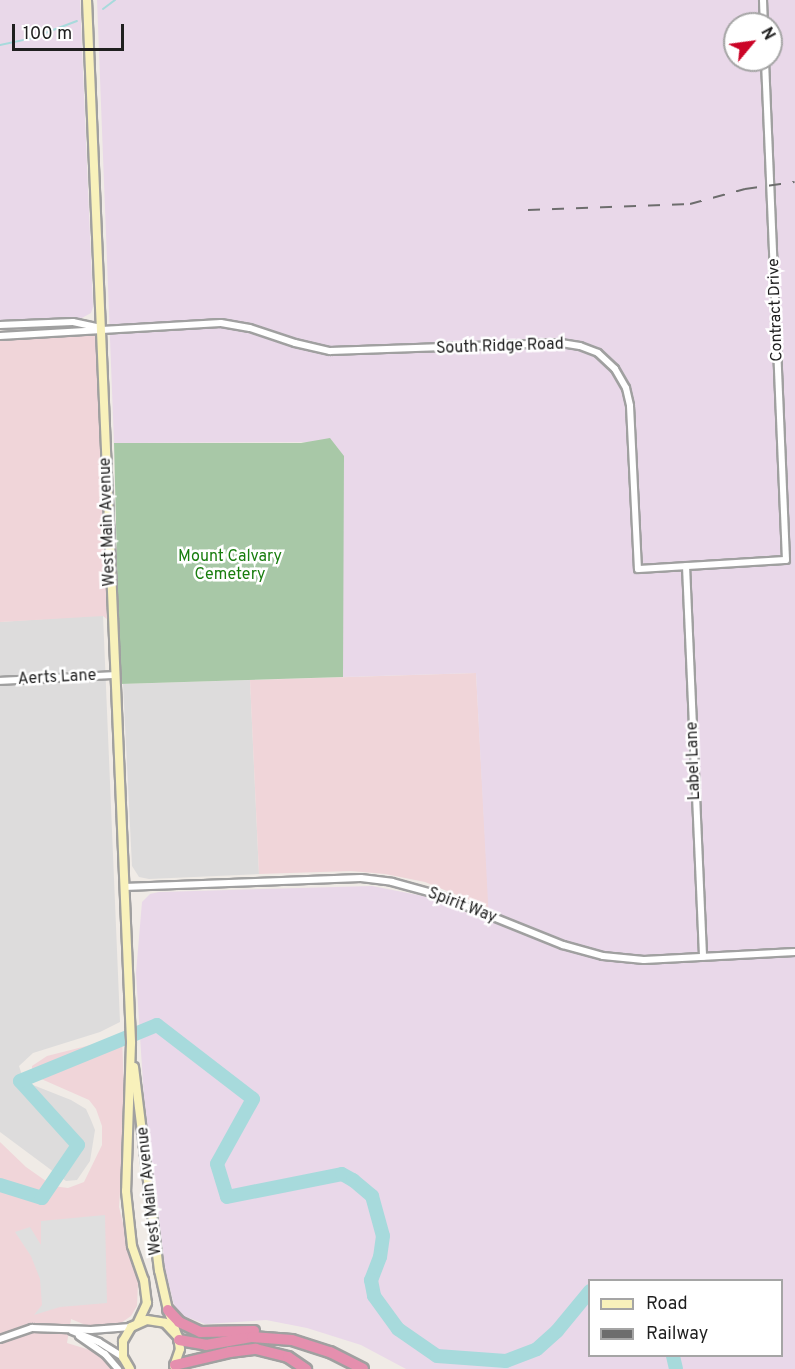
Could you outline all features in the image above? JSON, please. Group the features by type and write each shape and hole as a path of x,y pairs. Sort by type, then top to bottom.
{"highway":[{"path":"168,1310 179,1322 200,1332 253,1331 274,1338"},
{"path":"178,1339 206,1345 252,1336 274,1338 311,1345 363,1369"},
{"path":"174,1367 230,1352 256,1349 288,1357 306,1369"}],"main road":[{"name":"West Main Avenue","path":"87,0 129,1015 142,1114 152,1224 168,1310 178,1339"},
{"name":"West Main Avenue","path":"123,1358 123,1341 147,1303 144,1280 132,1246 126,1200 131,1043"},
{"path":"135,1325 156,1320 173,1329 180,1349 174,1367"},
{"path":"120,1369 123,1358"},
{"path":"123,1358 130,1369"}],"street":[{"name":"Contract Drive","path":"766,72 786,560"},
{"name":"South Ridge Road","path":"0,325 73,322 100,328"},
{"name":"South Ridge Road","path":"0,336 75,333 100,328 221,323 250,328 295,343 330,351 561,343 580,346 598,353 615,369 626,388 630,406 638,568 786,560"},
{"name":"Label Lane","path":"686,566 703,957"},
{"name":"Aerts Lane","path":"0,681 114,675"},
{"name":"Spirit Way","path":"124,887 324,879 372,880 436,894 583,952 644,960 795,952"},
{"path":"0,1339 32,1329 71,1331 135,1325"},
{"path":"71,1331 99,1342 123,1358"},
{"path":"71,1331 105,1354 120,1369"}],"shaded area":[{"path":"0,0 80,0 93,307 91,313 80,319 0,322"},
{"path":"97,0 795,0 795,1369 406,1369 361,1345 307,1328 266,1320 205,1324 176,1313 163,1261 144,1099 136,973 142,902 150,894 159,892 372,886 423,896 489,921 476,673 343,677 336,446 314,442 114,443"},
{"path":"101,328 112,623 103,616 0,622 0,336"},
{"path":"103,615 120,1022 100,1032 33,1053 19,1066 22,1075 33,1085 71,1100 86,1109 91,1120 95,1130 90,1161 77,1180 66,1181 0,1132 0,622"},
{"path":"476,673 489,908 425,882 385,874 351,871 259,874 250,680"},
{"path":"250,680 259,874 149,879 139,877 132,866 123,684"},
{"path":"122,1037 125,1113 119,1207 138,1283 137,1306 131,1316 121,1323 105,1327 88,1326 71,1319 67,1343 90,1350 105,1359 114,1369 0,1369 0,1142 26,1167 53,1186 68,1188 84,1182 102,1145 102,1126 96,1109 89,1100 39,1078 32,1072 32,1066 47,1056"},
{"path":"105,1215 107,1303 60,1307 34,1315 42,1305 40,1279 31,1256 15,1232 30,1227 41,1245 41,1221"}],"green space":[{"name":"Mount Calvary Cemetery","path":"330,438 344,456 343,677 120,684 114,443 301,443"}],"waterway":[{"path":"103,9 115,0"},
{"path":"0,45 32,38 77,21"},
{"path":"0,1185 42,1198 78,1145 20,1081 157,1025 253,1099 217,1164 227,1197 342,1174 353,1180 372,1196 383,1236 380,1257 371,1280 374,1296 398,1329 437,1356 506,1361 537,1349 557,1331 588,1293"},
{"path":"673,1357 676,1369"}],"railway":[{"path":"528,210 690,204 745,189 795,182"}]}
